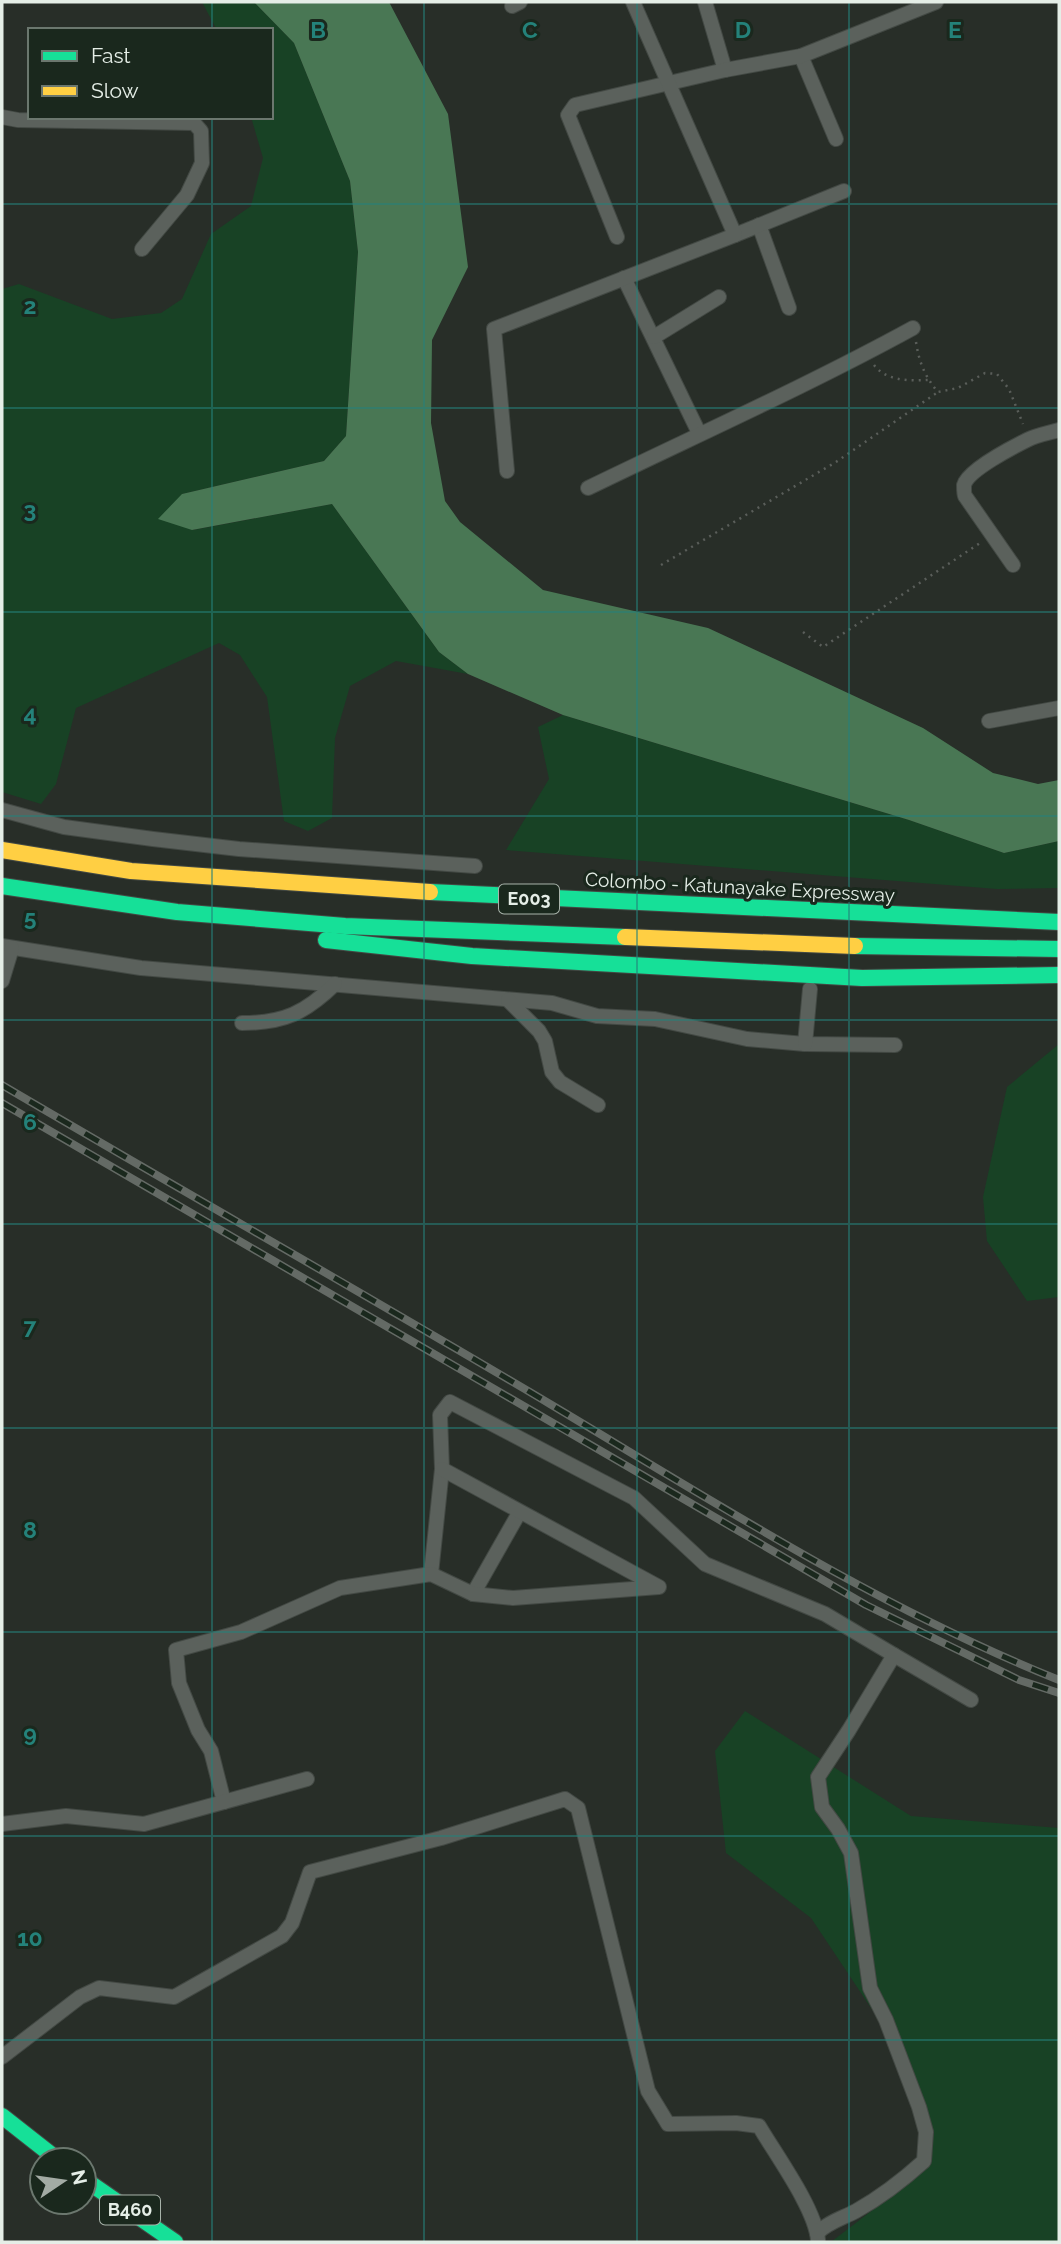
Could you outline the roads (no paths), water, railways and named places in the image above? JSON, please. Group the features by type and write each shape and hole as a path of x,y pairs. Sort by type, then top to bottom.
{"main road":[{"name":"Colombo - Katunayake Expressway","path":"2,850 131,871 484,896 1059,922"},
{"name":"E003","path":"2,886 161,909 345,926 846,946 1059,949"},
{"path":"161,909 292,936 472,956 862,978 1059,975"},
{"path":"240,917 385,936 635,951 862,962 1059,961"},
{"path":"336,941 470,966 600,979"},
{"path":"678,984 810,989 1059,988"},
{"path":"2,2116 40,2146"},
{"name":"B460","path":"98,2189 175,2242"}],"street":[{"path":"633,2 735,235"},
{"path":"705,2 725,70"},
{"path":"617,237 569,115 575,105 725,70 801,56 936,2"},
{"path":"801,56 836,139"},
{"path":"2,117 18,120 194,123 201,131 202,163 187,195 142,249"},
{"path":"507,471 494,329 844,191"},
{"path":"760,225 789,308"},
{"path":"624,278 699,433"},
{"path":"654,337 719,297"},
{"path":"588,488 866,354 913,328"},
{"path":"1013,565 965,496 964,486 978,469 1029,439 1059,430"},
{"path":"989,722 1059,708"},
{"path":"2,810 64,827 153,839 239,849 475,866"},
{"path":"2,981 7,947 141,968 552,1003 597,1016 655,1019 747,1039 805,1044 895,1045"},
{"path":"242,1023 269,1023 296,1014 318,1001 335,984"},
{"path":"805,1044 810,989"},
{"path":"508,1000 539,1031 545,1041 552,1072 560,1082 598,1105"},
{"path":"430,1574 442,1469 440,1415 450,1402 634,1498 705,1564 825,1614 971,1700"},
{"path":"224,1802 211,1751 198,1730 180,1683 176,1650 240,1632 340,1588 430,1574 473,1594 513,1598 659,1587 442,1469"},
{"path":"473,1594 519,1513"},
{"path":"2,2057 80,1997 99,1988 174,1997 282,1936 292,1923 310,1872 441,1838 565,1799 578,1808 648,2091 668,2124 736,2123 759,2126 808,2210 818,2236 825,2225 857,2211 901,2183 924,2161 926,2132 919,2107 886,2020 870,1988 851,1853 822,1807 818,1777 894,1655"},
{"path":"2,1824 65,1816 144,1824 307,1779"}],"railway":[{"path":"2,1085 799,1552 927,1620 992,1652 1059,1680"},
{"path":"2,1103 866,1605 1019,1680 1059,1693"}]}
